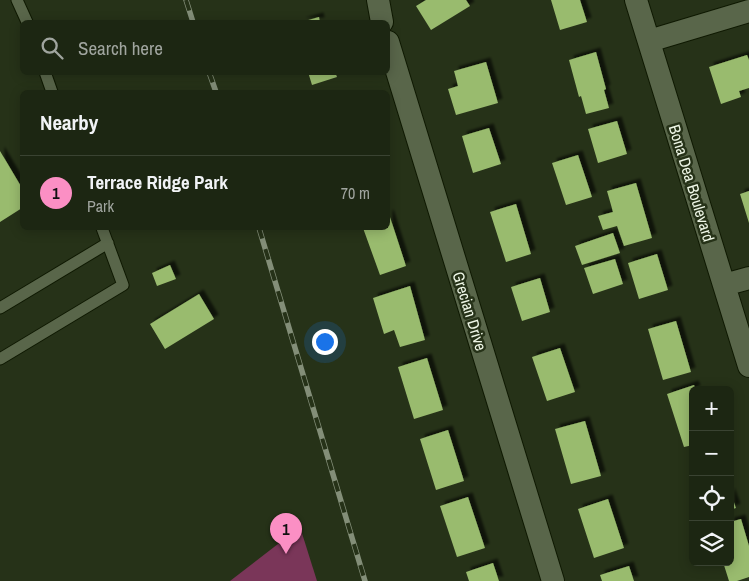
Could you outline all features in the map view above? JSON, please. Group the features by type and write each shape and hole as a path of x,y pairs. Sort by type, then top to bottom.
{"street":[{"path":"378,0 382,20"},
{"name":"Bona Dea Boulevard","path":"636,0 749,366"},
{"path":"649,41 749,11"},
{"name":"Grecian Drive","path":"390,49 553,581"},
{"path":"724,285 749,278"}],"lane":[{"path":"17,0 26,20"},
{"path":"46,75 51,90"},
{"path":"0,359 123,285 103,230"},
{"path":"0,308 108,243"}],"shaded area":[{"path":"300,527 317,581 230,581"}],"building":[{"path":"426,0 466,0 470,6 431,30 416,6"},
{"path":"551,0 580,0 587,22 560,30"},
{"path":"319,17 320,20 308,20"},
{"path":"596,52 609,108 586,114 581,96 579,97 569,60"},
{"path":"747,55 749,60 749,88 739,91 741,97 721,104 709,67"},
{"path":"486,62 498,103 456,115 448,89 458,86 454,71"},
{"path":"309,75 336,75 337,77 312,85"},
{"path":"617,121 627,154 598,163 588,129"},
{"path":"489,128 501,164 473,173 462,136"},
{"path":"0,151 20,185 20,209 0,222"},
{"path":"578,155 592,197 566,205 552,163"},
{"path":"636,183 652,238 624,246 617,226 603,230 598,216 613,212 607,191"},
{"path":"749,191 749,223 740,194"},
{"path":"516,204 531,254 506,262 490,212"},
{"path":"390,217 406,266 380,275 364,230 390,230"},
{"path":"613,233 620,253 582,265 575,246"},
{"path":"657,254 668,290 639,299 628,263"},
{"path":"615,259 623,284 593,294 584,268"},
{"path":"170,265 176,279 157,286 152,273"},
{"path":"540,278 550,312 522,321 511,287"},
{"path":"410,286 425,340 400,347 394,330 384,334 373,298"},
{"path":"199,294 214,319 165,349 150,324"},
{"path":"676,321 691,372 663,380 648,329"},
{"path":"560,348 575,392 547,401 532,357"},
{"path":"427,358 443,410 414,419 398,367"},
{"path":"689,387 689,446 684,447 667,394"},
{"path":"585,421 601,476 571,484 555,429"},
{"path":"448,430 464,481 436,490 420,439"},
{"path":"468,497 485,548 457,557 440,506"},
{"path":"608,499 624,548 594,558 578,509"},
{"path":"741,519 749,546 749,577 737,581 729,581 724,566 734,566 734,521"},
{"path":"493,563 499,581 469,581 466,572"},
{"path":"629,566 634,581 602,581 600,575"}],"railway":[{"path":"186,0 192,20"},
{"path":"210,75 215,90"},
{"path":"260,230 365,581"}],"place":[{"name":"Terrace Ridge Park","path":"286,554"}]}
